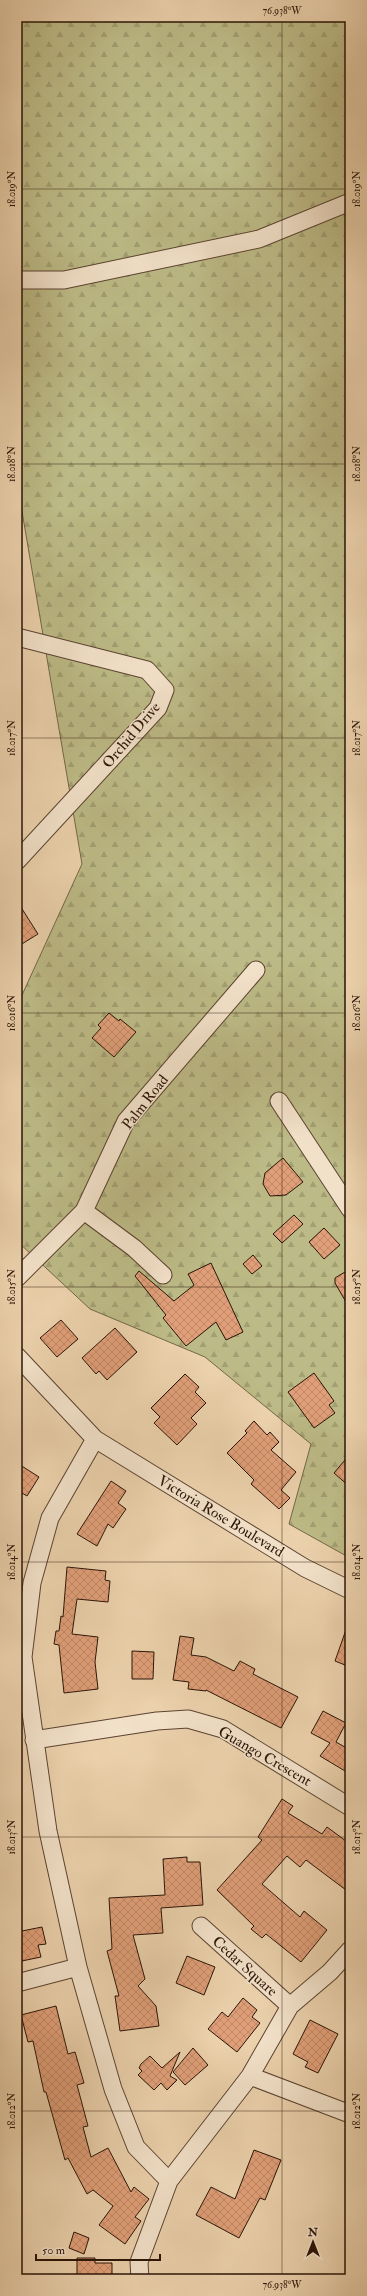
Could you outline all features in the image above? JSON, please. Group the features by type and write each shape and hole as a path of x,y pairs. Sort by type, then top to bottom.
{"street":[{"path":"17,280 64,280 259,239 350,202"},
{"name":"Orchid Drive","path":"17,637 147,670 165,690 158,708 17,861"},
{"name":"Palm Road","path":"17,1278 84,1211 126,1121 256,970"},
{"path":"279,1101 350,1209"},
{"path":"84,1211 134,1248 163,1275"},
{"name":"Victoria Rose Boulevard","path":"17,1356 95,1439 305,1568 350,1590"},
{"path":"95,1439 50,1518 32,1583 23,1657 48,1831 78,1967 113,2089 136,2147 169,2181"},
{"name":"Guango Crescent","path":"34,1740 157,1721 188,1719 223,1729 350,1807"},
{"name":"Cedar Square","path":"201,1926 290,2006"},
{"path":"140,2279 139,2262 169,2181 250,2076 290,2006 330,1972 350,1950"},
{"path":"17,1983 78,1967"},
{"path":"250,2076 350,2114"}],"green space":[{"path":"17,17 350,17 350,1558 289,1524 311,1444 205,1357 90,1309 17,1241 17,1006 82,864 17,482"}],"building":[{"path":"17,901 38,934 17,947"},
{"path":"109,1013 119,1021 120,1019 136,1032 114,1057 92,1038 101,1028 98,1025"},
{"path":"283,1158 303,1182 286,1195 270,1196 263,1184 265,1173"},
{"path":"294,1215 303,1224 282,1243 273,1234"},
{"path":"324,1228 340,1245 324,1259 309,1242"},
{"path":"253,1255 262,1266 252,1274 243,1264"},
{"path":"211,1263 243,1332 226,1340 216,1322 186,1346 163,1318 166,1315 135,1276 139,1271 174,1301 194,1285 188,1274"},
{"path":"350,1269 350,1309 335,1283 335,1278"},
{"path":"61,1320 78,1339 57,1357 40,1338"},
{"path":"115,1328 137,1352 107,1380 99,1371 96,1374 82,1358"},
{"path":"314,1373 334,1401 329,1405 335,1413 314,1428 288,1392"},
{"path":"185,1374 199,1387 195,1392 206,1403 191,1418 197,1424 177,1445 154,1423 160,1417 151,1408"},
{"path":"254,1421 267,1435 270,1432 279,1442 271,1450 296,1472 281,1490 290,1498 279,1509 251,1484 254,1480 227,1453 247,1433 245,1431"},
{"path":"350,1454 350,1487 334,1473"},
{"path":"17,1463 39,1477 27,1496 17,1490"},
{"path":"111,1481 126,1491 118,1503 126,1509 113,1528 108,1524 97,1546 77,1534"},
{"path":"67,1567 106,1571 105,1580 110,1581 108,1602 77,1599 72,1634 98,1637 95,1662 98,1689 64,1693 59,1645 54,1644 56,1631 59,1631 61,1616 63,1617"},
{"path":"348,1624 350,1625 350,1667 335,1661"},
{"path":"180,1636 194,1638 191,1655 206,1657 234,1671 240,1661 255,1669 253,1674 298,1697 281,1728 206,1690 188,1689 189,1682 173,1680"},
{"path":"132,1651 154,1652 153,1679 132,1679"},
{"path":"323,1711 346,1723 336,1742 350,1750 350,1774 320,1756 330,1743 311,1733"},
{"path":"282,1799 293,1806 288,1813 322,1834 327,1827 350,1844 350,1893 306,1860 300,1867 287,1856 262,1884 300,1917 304,1911 327,1930 301,1962 266,1934 262,1938 251,1929 254,1926 217,1890 262,1840 258,1837"},
{"path":"187,1857 187,1862 200,1862 203,1905 161,1908 163,1933 133,1935 145,1979 138,1986 156,2006 159,2026 120,2031 115,1996 119,1996 107,1951 112,1949 109,1898 165,1895 163,1859"},
{"path":"42,1927 46,1944 38,1945 41,1957 17,1962 17,1932"},
{"path":"187,1956 215,1967 204,1995 176,1983"},
{"path":"243,1998 257,2010 252,2017 260,2023 237,2052 208,2029 222,2012 228,2017"},
{"path":"56,2006 68,2054 75,2052 84,2083 77,2085 88,2126 83,2127 91,2157 108,2148 131,2192 134,2187 149,2199 135,2217 141,2221 125,2244 99,2225 113,2206 93,2190 87,2194 68,2158 65,2160 46,2092 44,2092 33,2041 28,2042 21,2015"},
{"path":"310,2020 338,2034 318,2073 305,2067 308,2062 293,2054"},
{"path":"193,2048 208,2065 185,2085 173,2072"},
{"path":"180,2052 170,2076 177,2080 167,2090 161,2083 154,2090 138,2075 142,2071 139,2068 141,2064 150,2056 162,2068"},
{"path":"254,2150 281,2160 265,2200 260,2198 239,2238 196,2215 211,2187 235,2199"},
{"path":"74,2232 89,2238 84,2254 69,2248"},
{"path":"77,2258 95,2258 95,2263 112,2263 112,2279 77,2279"}]}
